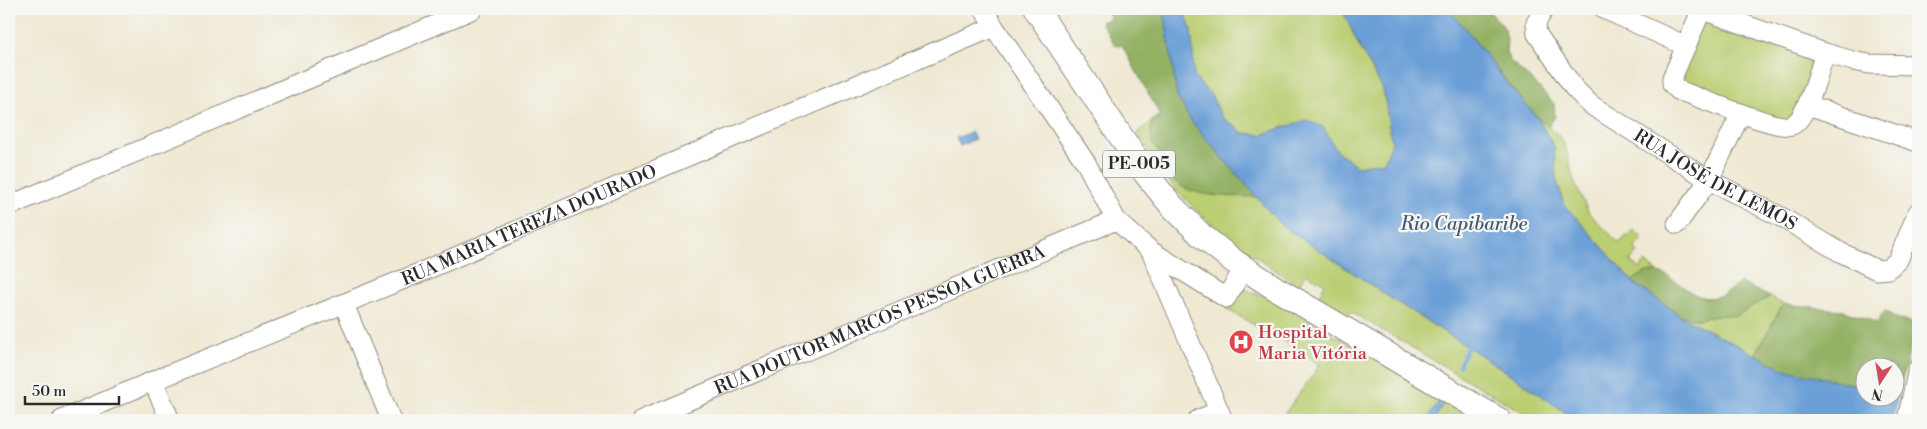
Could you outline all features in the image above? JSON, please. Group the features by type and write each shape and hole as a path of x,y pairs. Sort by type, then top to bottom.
{"main road":[{"name":"PE-005","path":"1036,9 1146,174 1172,206 1196,230 1244,268 1499,420"}],"street":[{"path":"9,206 473,9"},
{"path":"984,9 994,27 1086,163 1116,220 1150,251 1226,298 1244,268"},
{"name":"RUA JOSÉ DE LEMOS","path":"1544,9 1536,23 1537,34 1574,88 1591,105 1709,180 1781,217 1840,252 1877,270 1888,269 1898,260 1918,212"},
{"path":"1604,9 1686,46"},
{"path":"1825,53 1808,105 1798,120 1791,126 1781,126 1741,113 1678,90 1672,84 1672,78 1701,9 1825,53 1869,64 1918,66"},
{"name":"RUA MARIA TEREZA DOURADO","path":"62,420 344,304 994,27"},
{"path":"1808,105 1918,142"},
{"path":"1677,224 1709,180 1741,113"},
{"name":"RUA DOUTOR MARCOS PESSOA GUERRA","path":"642,420 1116,220"},
{"path":"1150,251 1221,415 1198,420"},
{"path":"344,304 391,420"},
{"path":"1907,420 1918,369"},
{"path":"153,381 170,420"}],"green space":[{"path":"1103,9 1164,9 1177,96 1191,121 1257,197 1205,194 1181,186 1172,179 1164,168 1161,153 1151,138 1152,121 1160,115 1122,45 1115,45 1101,22 1111,18"},
{"path":"1180,9 1342,9 1359,46 1383,89 1392,143 1384,162 1357,166 1337,151 1323,127 1286,126 1262,135 1243,133 1222,117 1211,95 1194,77 1186,14"},
{"path":"1447,9 1487,9 1503,26 1507,39 1506,53 1510,61 1534,82 1554,104 1555,117 1548,127 1521,99 1473,38"},
{"path":"1702,9 1825,53 1808,105 1781,126 1672,78"},
{"path":"1537,117 1560,137 1566,148 1574,182 1589,213 1619,243 1633,230 1643,238 1635,248 1638,253 1630,261 1640,269 1645,262 1658,272 1646,273 1632,281 1564,204 1556,178 1554,147"},
{"path":"1152,121 1153,145 1161,154 1164,167 1212,195 1257,197 1280,224 1395,301 1501,368 1568,414 1581,420 1536,420 1351,312 1347,318 1317,299 1325,284 1306,273 1298,286 1209,221 1175,189 1137,133"},
{"path":"1646,272 1666,276 1687,290 1702,297 1719,296 1740,283 1770,297 1736,316 1723,315 1697,319 1679,315 1632,281"},
{"path":"1237,290 1247,290 1280,303 1478,420 1280,420 1320,365 1298,349 1226,309"},
{"path":"1770,297 1783,304 1755,355 1679,315 1697,319 1736,315"},
{"path":"1783,304 1841,310 1878,323 1882,314 1886,312 1900,320 1916,323 1904,372 1904,356 1854,356 1854,385 1783,369 1755,355"}],"water":[{"name":"Rio Capibaribe","path":"1164,9 1180,9 1185,15 1191,31 1194,77 1211,95 1222,117 1243,133 1262,135 1306,120 1323,127 1337,151 1357,166 1384,162 1392,143 1383,89 1359,46 1342,9 1447,9 1464,27 1510,87 1537,117 1554,147 1556,178 1564,204 1636,285 1679,315 1783,369 1854,385 1854,406 1904,406 1904,394 1918,396 1918,420 1581,420 1568,414 1501,368 1395,301 1280,224 1191,121 1177,96"},
{"path":"971,132 975,139 960,146 956,138"},
{"path":"1441,398 1445,401 1434,420 1427,420"}],"pier":[{"path":"1904,391 1918,393 1916,420 1893,420 1896,406 1904,406"}],"waterway":[{"path":"1459,366 1469,343"}],"place":[{"name":"Hospital Maria Vitória","path":"1241,342"}]}
